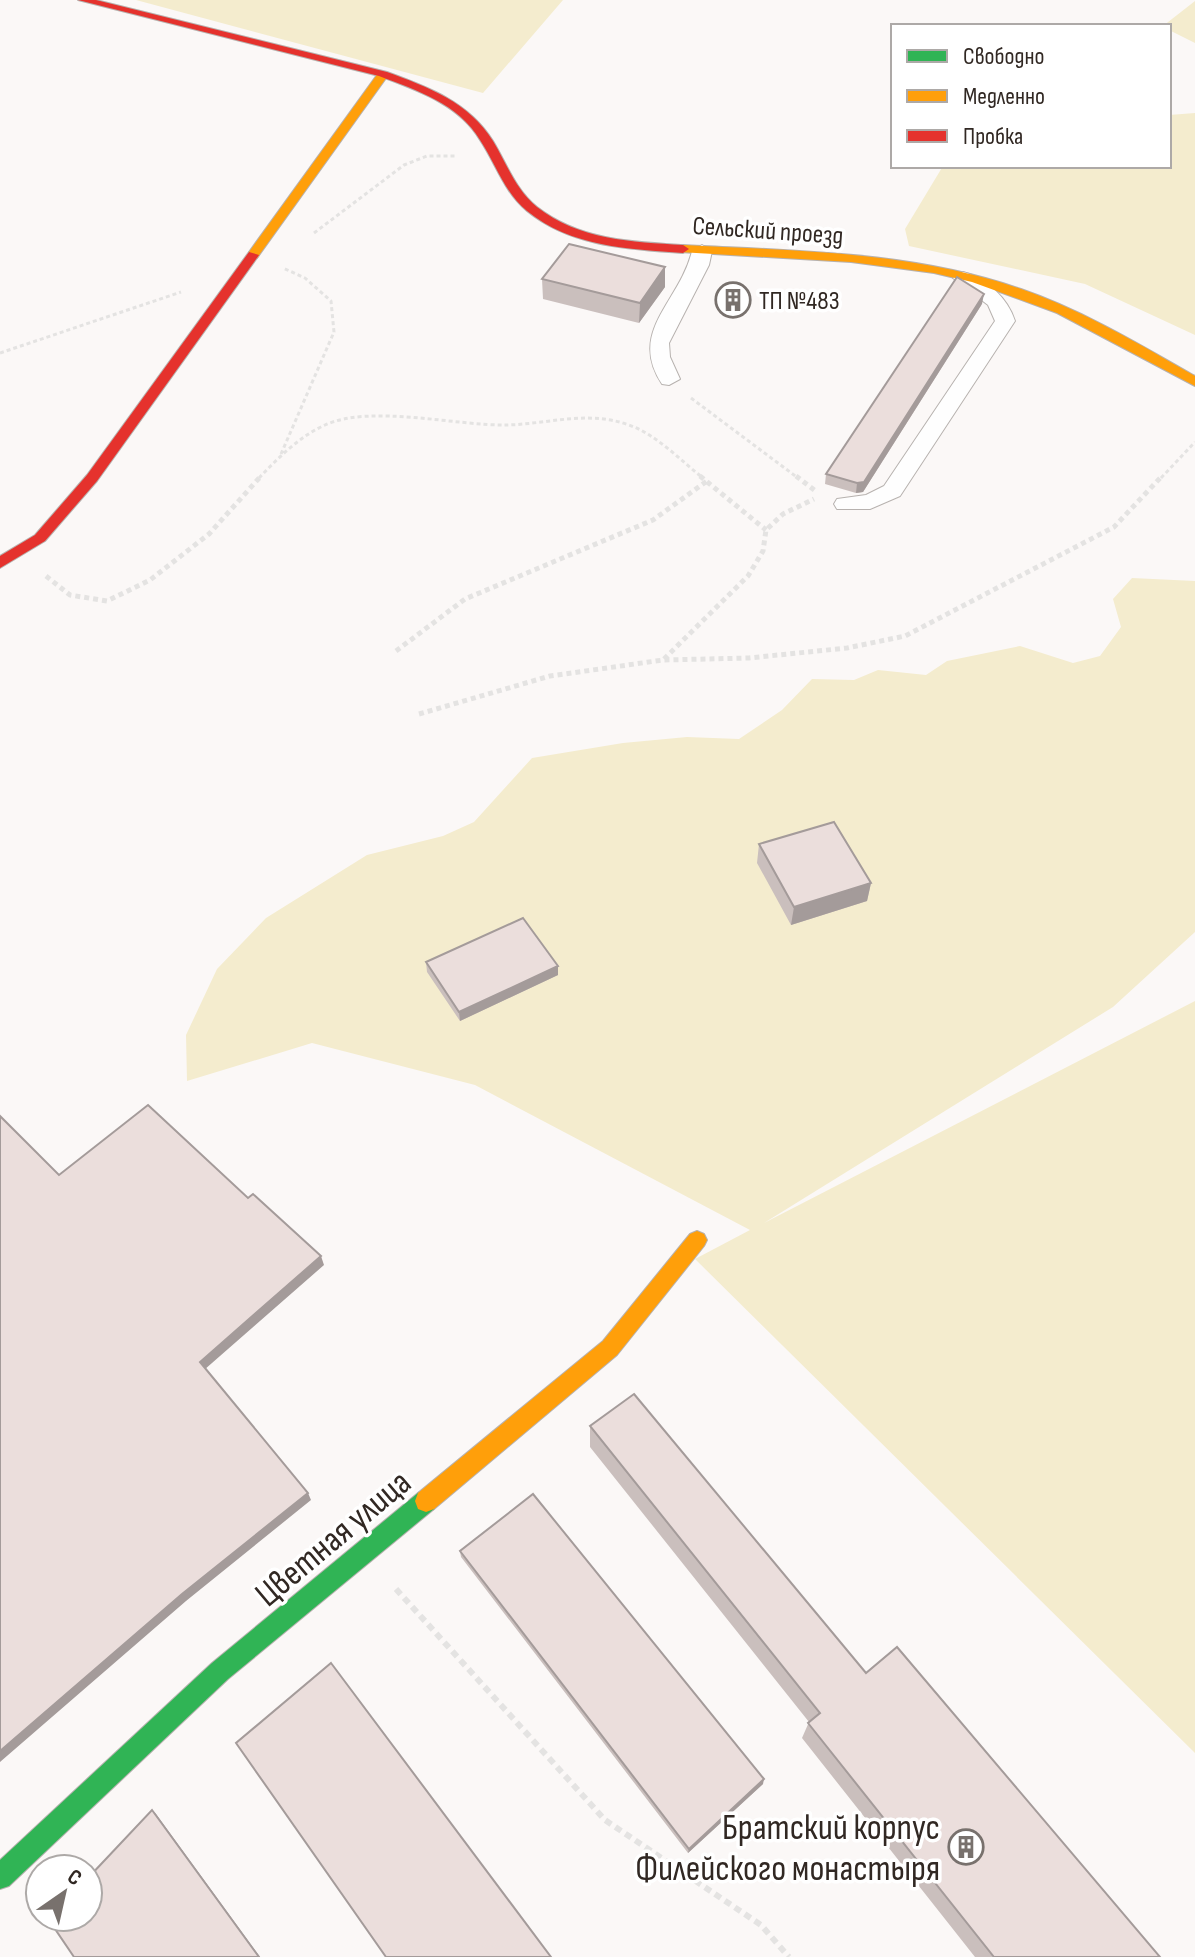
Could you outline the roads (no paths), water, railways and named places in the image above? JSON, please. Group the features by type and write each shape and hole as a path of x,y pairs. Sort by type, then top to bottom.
{"street":[{"name":"Сельский проезд","path":"83,0 383,74 426,91 456,109 481,130 513,193 539,218 568,234 607,243 800,255 963,278 1019,293 1099,329 1195,382"},
{"path":"8,558 40,538 92,478 383,74"},
{"name":"Цветная улица","path":"0,1877 220,1671 610,1348 697,1240"}],"lane":[{"path":"669,379 660,361 659,343 699,272 702,251"},
{"path":"845,504 870,502 892,491 1005,321 1003,311 990,295 963,278"}],"place":[{"name":"ТП №483","path":"733,300"},
{"name":"Братский корпус Филейского монастыря","path":"966,1847"}]}
